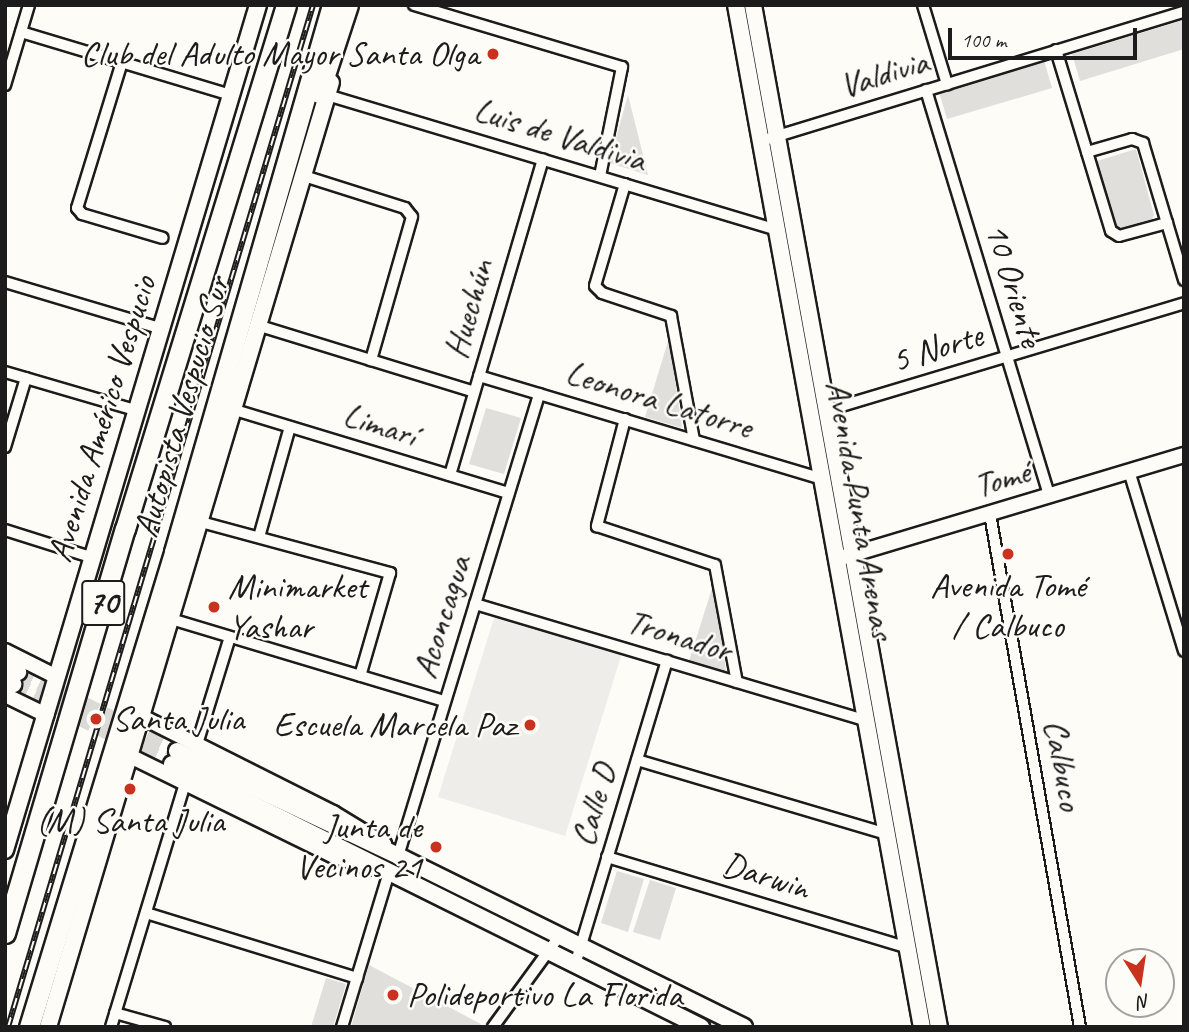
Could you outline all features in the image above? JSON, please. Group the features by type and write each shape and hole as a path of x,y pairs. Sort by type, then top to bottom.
{"highway":[{"name":"Autopista Vespucio Sur","path":"5,933 121,542 286,5"},
{"name":"Autopista Vespucio Sur","path":"29,1027 174,552 250,281 332,5"},
{"path":"250,281 277,225 351,5"}],"main road":[{"path":"48,1027 260,326 351,5"},
{"name":"Avenida Punta Arenas","path":"736,5 922,1027"},
{"name":"Avenida Punta Arenas","path":"753,5 939,1027"},
{"name":"Avenida Américo Vespucio","path":"5,850 163,329 253,6"},
{"path":"701,1027 389,872 174,758 398,856 744,1027"}],"street":[{"path":"5,85 30,5"},
{"path":"416,5 622,67 600,176"},
{"path":"923,5 947,84"},
{"name":"Valdivia","path":"761,141 1184,12"},
{"path":"21,33 230,95"},
{"path":"1056,50 1112,234 1123,236 1167,223"},
{"path":"122,62 78,211 163,238"},
{"name":"10 Oriente","path":"926,90 1049,496"},
{"name":"Luis de Valdivia","path":"327,95 777,230"},
{"path":"1087,152 1132,139 1140,140 1184,280"},
{"name":"Huechún","path":"450,475 543,159"},
{"path":"303,176 405,208 411,214 412,223 371,360"},
{"path":"625,184 595,286 602,293 665,312 673,319 694,440"},
{"path":"5,282 163,329"},
{"name":"5 Norte","path":"828,410 1184,303"},
{"path":"260,326 474,392"},
{"path":"5,372 138,411"},
{"name":"Leonora Latorre","path":"479,376 822,479"},
{"path":"5,447 26,378"},
{"name":"Aconcagua","path":"398,856 539,394"},
{"name":"Limarí","path":"234,410 509,493"},
{"path":"625,419 597,526 710,561 718,571 737,682"},
{"path":"259,537 290,427"},
{"name":"Tomé","path":"837,559 1184,455"},
{"path":"1129,471 1184,651"},
{"name":"Calbuco","path":"990,514 1080,1027"},
{"path":"201,522 390,573 360,676"},
{"path":"5,530 94,558"},
{"name":"Tronador","path":"475,604 867,721"},
{"path":"171,620 445,701"},
{"path":"197,744 230,637"},
{"path":"5,651 57,677"},
{"name":"Calle D","path":"575,965 667,661"},
{"path":"9,679 46,715"},
{"path":"142,717 351,822 398,856"},
{"path":"130,756 332,855 389,872 342,1027"},
{"path":"637,760 887,834"},
{"path":"111,1027 186,783"},
{"name":"Darwin","path":"607,858 908,948"},
{"path":"146,913 357,978"},
{"path":"494,1027 560,935"},
{"path":"116,1013 165,1027"}],"shaded area":[{"path":"1184,20 1184,49 1080,81 1072,54"},
{"path":"1044,60 1052,88 947,119 939,92"},
{"path":"628,95 648,175 609,163"},
{"path":"1136,149 1154,215 1152,219 1121,228 1116,226 1097,161"},
{"path":"669,338 682,428 645,417"},
{"path":"486,408 521,418 504,474 469,464"},
{"path":"714,582 726,672 689,661"},
{"name":"Escuela Marcela Paz","path":"495,615 622,653 565,836 438,797"},
{"path":"404,867 548,938 548,941 402,871"},
{"path":"617,871 644,879 628,932 601,923"},
{"path":"650,880 676,888 660,940 633,932"},
{"path":"588,959 727,1027 713,1027 588,964"},
{"name":"Polideportivo La Florida","path":"369,965 481,1024 479,1027 351,1027"},
{"path":"326,978 346,984 333,1027 311,1027"}],"tunnel":[{"path":"18,672 177,751"},
{"path":"13,684 172,764"}],"railway":[{"path":"8,1027 313,5"}],"place":[{"name":"Club del Adulto Mayor Santa Olga","path":"493,54"},
{"name":"Avenida Tomé / Calbuco","path":"1008,554"},
{"name":"Minimarket Yashar","path":"214,607"},
{"name":"Santa Julia","path":"96,719"},
{"name":"Escuela Marcela Paz","path":"530,725"},
{"name":"(M) Santa Julia","path":"130,789"},
{"name":"Junta de Vecinos 21","path":"436,847"},
{"name":"Polideportivo La Florida","path":"393,995"}]}
